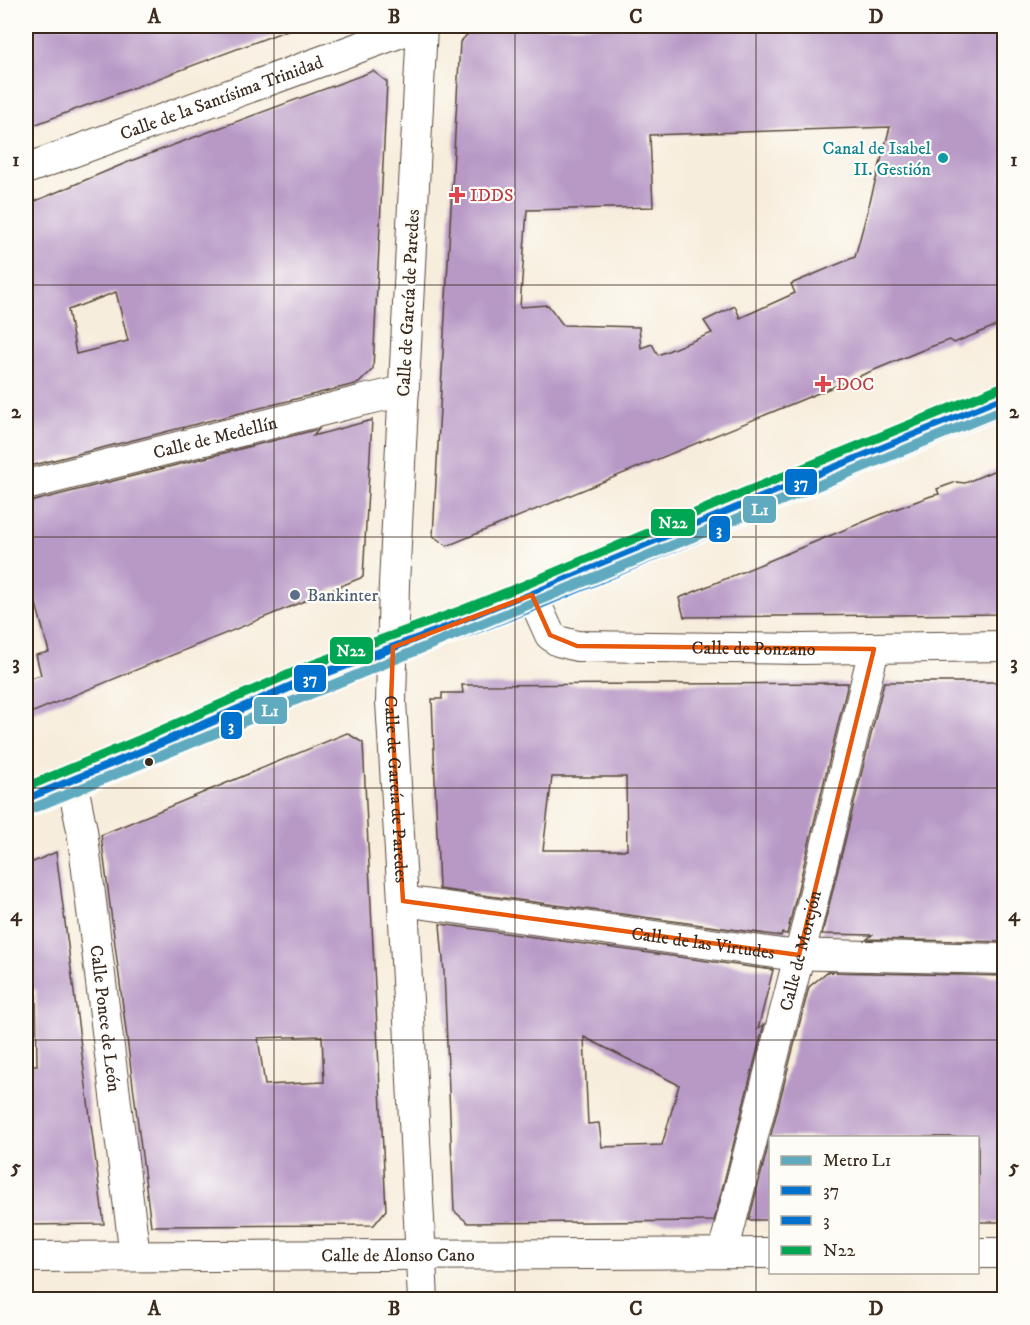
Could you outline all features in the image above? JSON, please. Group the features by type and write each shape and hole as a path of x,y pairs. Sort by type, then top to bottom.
{"main road":[{"path":"26,800 309,679 532,595 1005,399"}],"street":[{"name":"Calle de la Santísima Trinidad","path":"26,169 420,26"},
{"name":"Calle de García de Paredes","path":"420,26 394,584 391,702 423,1299"},
{"name":"Calle de Medellín","path":"26,485 348,403 404,391"},
{"name":"Calle de Ponzano","path":"532,595 550,635 558,641 577,646 802,649 1005,646"},
{"name":"Calle de Morejón","path":"723,1253 874,649"},
{"name":"Calle Ponce de León","path":"72,781 82,831 135,1256"},
{"name":"Calle de las Virtudes","path":"403,901 782,954 1005,959"},
{"name":"Calle de Alonso Cano","path":"26,1257 769,1253"},
{"path":"979,1253 1005,1253"}],"highlighted area":[{"path":"532,595 550,635 577,646 874,649 799,955 403,901 391,702 393,647"}],"building":[{"path":"26,26 293,26 293,28 26,128"},
{"path":"579,26 1005,26 1005,322 954,343 950,340 930,347 447,546 433,536 460,42 473,29","holes":["890,127 855,257 791,284 795,293 740,318 735,306 704,321 712,333 658,355 652,344 641,348 639,327 563,325 548,305 520,307 527,210 653,207 650,135"]},
{"path":"373,71 387,82 373,369 359,383 26,467 26,205 133,160","holes":["116,292 128,341 76,354 68,310"]},
{"path":"372,420 363,577 26,715 26,679 41,675 36,655 49,652 34,596 26,599 26,502 319,429 313,436"},
{"path":"1005,466 1005,614 684,617 679,598 885,513 939,494 937,489 956,482 965,483"},
{"path":"884,682 1005,682 1005,942 867,939 872,935 822,934"},
{"path":"848,683 787,934 782,933 781,936 439,889 432,699 442,699 442,693 463,693 462,685","holes":["552,777 626,777 627,850 543,850"]},
{"path":"347,733 363,743 386,1210 374,1225 151,1226 101,835","holes":["322,1036 324,1082 265,1085 258,1038"]},
{"path":"56,852 104,1224 26,1225 26,1065 37,1065 36,989 26,993 26,865"},
{"path":"440,924 773,970 758,1029 764,1024 714,1221 468,1223 454,1211","holes":["584,1037 679,1085 662,1145 602,1147 599,1123 588,1124"]},
{"path":"827,972 1005,976 1005,1222 979,1222 979,1136 771,1136 809,987"},
{"path":"769,1142 769,1220 749,1220"}],"metro line":[{"name":"L1","path":"26,811 1004,409"}],"transit line":[{"name":"N22","path":"26,787 303,668 527,584 999,388"},
{"name":"37","path":"26,800 308,679 532,595 1004,399"},
{"name":"3","path":"31,811 312,690 536,606 1004,412"}],"place":[{"name":"Canal de Isabel II. Gestión","path":"943,158"},
{"name":"IDDS","path":"457,195"},
{"name":"DOC","path":"823,384"},
{"name":"Bankinter","path":"295,595"}]}
